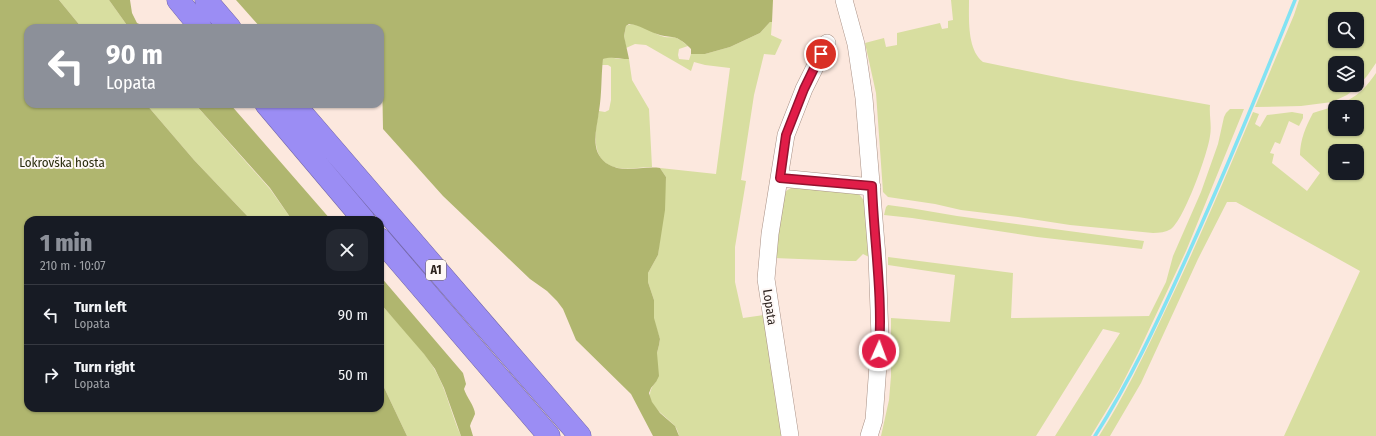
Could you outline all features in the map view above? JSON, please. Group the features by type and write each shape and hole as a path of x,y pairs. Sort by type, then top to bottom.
{"highway":[{"path":"178,0 198,24"},
{"path":"206,0 227,24"},
{"path":"269,108 361,216"},
{"name":"A1","path":"297,108 580,436"},
{"name":"A1","path":"384,244 549,436"}],"street":[{"path":"844,0 856,44 864,98 877,256 880,337 874,420 869,436"},
{"name":"Lopata","path":"790,436 766,279 770,234 786,135 804,89 827,43"},
{"path":"780,178 872,186"}],"green space":[{"name":"Lokrovška hosta","path":"0,0 59,0 79,24 24,24 24,108 149,108 194,160 247,216 24,216 24,412 384,412 384,387 407,436 0,436"},
{"path":"59,0 109,0 126,24 79,24"},
{"path":"109,0 130,0 132,13 137,23 139,24 126,24"},
{"path":"236,0 773,0 772,22 770,22 760,33 730,47 705,54 691,54 691,49 678,39 659,35 629,24 626,26 624,36 629,59 603,59 601,98 595,139 597,152 606,163 616,168 660,168 666,177 665,210 658,255 648,273 648,282 654,300 654,318 660,339 657,353 659,376 649,393 652,402 660,413 675,426 679,436 653,436 631,394 576,340 563,309 557,301 547,291 530,279 443,196 383,129 384,24 257,24"},
{"path":"951,0 969,0 970,34 974,50 983,62 1071,80 1210,105 1211,132 1205,156 1189,200 1171,229 1153,233 1070,225 961,210 935,204 888,197 883,192 876,93 865,43 884,38 886,47 897,45 897,33 940,23 942,29 948,28 948,21 953,20"},
{"path":"1299,0 1376,0 1376,63 1367,76 1364,79 1364,56 1328,56 1328,92 1351,92 1336,100 1328,100 1328,103 1301,106 1255,107"},
{"path":"770,22 772,22 771,35 782,40 775,55 764,54 754,95 741,180 746,181 735,247 735,282 743,318 764,315 783,436 679,436 675,426 654,406 650,395 651,389 656,382 657,353 660,339 653,318 654,300 648,282 648,273 658,255 666,177 660,168 716,174 730,68 694,62 691,71 646,45 635,44 626,48 624,36 626,26 635,24 660,36 681,40 688,46 679,49 679,59 689,60 691,54 705,54 730,47 760,33"},
{"path":"609,57 629,59 632,80 649,109 652,167 631,169 618,168 609,165 602,160 598,153 596,145 596,128 599,111 605,112 609,110 611,100 611,67 608,65 602,65 603,59"},
{"path":"1376,73 1376,436 1284,436 1360,271 1236,202 1227,202 1198,259 1141,383 1110,436 1099,436 1133,376 1176,288 1253,112 1259,114 1255,124 1260,127 1267,115 1292,112 1303,114 1303,118 1299,126 1289,121 1280,144 1275,142 1270,153 1274,154 1272,163 1307,191 1320,173 1300,155 1304,133 1313,113 1328,108 1328,136 1364,136 1364,100 1349,100 1360,92 1364,92 1364,88"},
{"path":"149,108 199,108 270,189 289,216 247,216 194,160"},
{"path":"199,108 233,108 328,216 289,216 270,188"},
{"path":"1230,109 1244,109 1186,251 1119,390 1091,436 1055,436 1120,333 1103,329 1036,436 881,436 889,400 891,376 891,318 950,322 955,275 888,265 888,257 1013,273 1011,318 1149,316 1166,282 1173,256 1201,192 1218,144 1224,117"},
{"path":"791,188 853,192 859,194 865,202 869,257 863,254 856,261 774,258 784,198 786,191"},
{"path":"888,205 957,216 1144,241 1142,249 1037,237 884,215"},
{"path":"384,281 463,373 466,384 464,389 475,411 470,426 473,436 461,436 444,388 435,369 384,308"},
{"path":"384,307 417,344 435,370 443,386 461,436 407,436 384,387"}],"waterway":[{"path":"1095,436 1132,372 1175,283 1228,164 1295,0"}],"route":[{"path":"821,54 804,89 786,135 780,178 872,186 879,295 879,351"}]}
